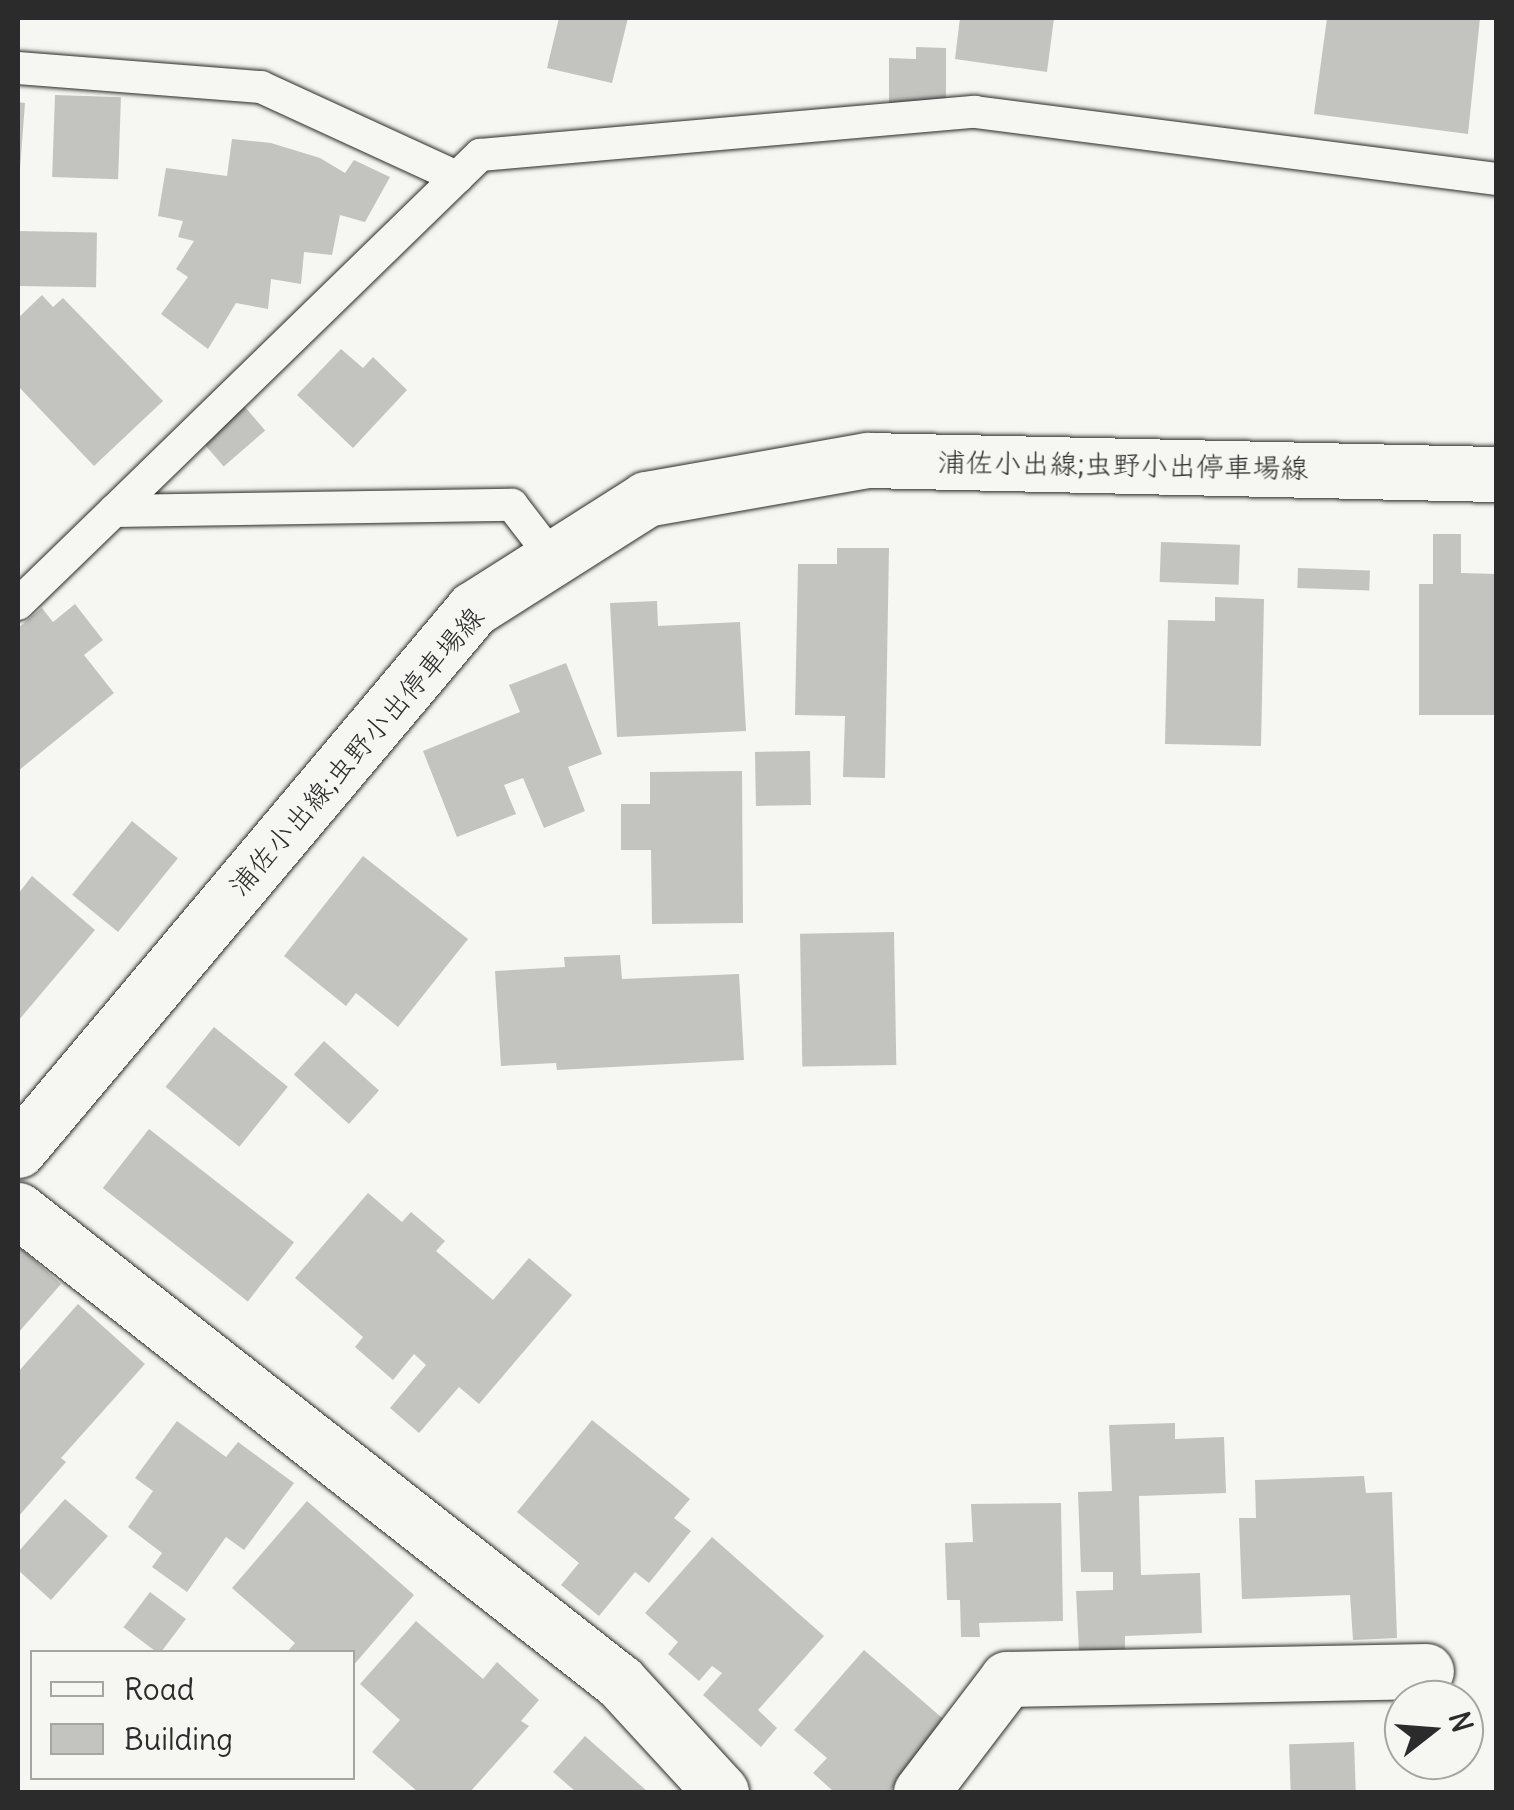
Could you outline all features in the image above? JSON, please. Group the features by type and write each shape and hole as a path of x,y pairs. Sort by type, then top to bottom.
{"main road":[{"name":"浦佐小出線;虫野小出停車場線","path":"18,1150 473,608 646,499 868,460 1496,474"},
{"path":"18,1210 620,1682 721,1792"},
{"path":"921,1792 1007,1679 1426,1670"}],"lane":[{"path":"18,68 260,87 457,177"},
{"path":"18,604 480,155 975,112 1496,179"},
{"path":"114,511 512,505 553,558"}],"building":[{"path":"559,18 628,18 612,83 547,68"},
{"path":"960,18 1054,18 1047,72 955,59"},
{"path":"1327,18 1480,18 1468,134 1314,114"},
{"path":"916,47 946,48 946,103 889,103 889,58 916,59"},
{"path":"55,95 121,97 118,179 52,177"},
{"path":"18,102 25,103 20,169 18,169"},
{"path":"232,139 271,143 320,158 345,173 354,160 390,177 365,222 340,215 332,255 304,252 301,284 271,279 268,309 236,303 208,349 161,314 188,277 176,269 194,241 178,237 183,221 158,216 166,168 227,176"},
{"path":"18,231 97,232 96,287 18,286"},
{"path":"42,295 53,307 63,298 163,401 94,466 18,386 18,318"},
{"path":"341,349 363,368 373,357 407,390 353,448 297,395"},
{"path":"237,398 265,430 224,467 195,434"},
{"path":"1433,534 1461,534 1461,573 1496,574 1496,715 1419,715 1419,584 1433,584"},
{"path":"1161,542 1240,545 1239,585 1160,582"},
{"path":"837,548 889,548 885,778 843,777 845,716 795,715 798,564 837,564"},
{"path":"1298,568 1370,571 1369,591 1297,588"},
{"path":"1215,597 1264,599 1261,746 1165,744 1168,620 1215,621"},
{"path":"657,601 658,626 740,622 746,731 617,737 610,603"},
{"path":"75,604 103,640 84,655 114,693 18,771 18,628 42,608 53,622"},
{"path":"566,663 602,754 568,767 585,811 544,828 523,778 504,785 516,814 457,837 423,751 520,712 509,685"},
{"path":"810,751 811,805 756,806 755,752"},
{"path":"742,771 743,923 652,924 651,850 621,850 621,804 650,804 650,772"},
{"path":"132,821 178,858 118,932 72,895"},
{"path":"363,856 468,939 398,1027 356,993 346,1006 284,956"},
{"path":"32,876 95,930 18,1021 18,894"},
{"path":"894,932 896,1065 802,1067 800,934"},
{"path":"620,955 622,979 739,974 744,1060 557,1070 556,1063 501,1066 495,971 565,967 564,957"},
{"path":"214,1027 288,1087 239,1147 166,1087"},
{"path":"324,1041 379,1091 349,1124 294,1074"},
{"path":"149,1129 294,1242 248,1301 103,1188"},
{"path":"368,1193 402,1222 411,1212 445,1241 436,1251 493,1300 529,1258 572,1295 479,1404 459,1387 419,1433 390,1408 426,1365 414,1354 393,1380 355,1347 363,1337 295,1278"},
{"path":"18,1246 61,1284 18,1333"},
{"path":"78,1304 145,1364 61,1458 66,1462 18,1517 18,1372"},
{"path":"592,1420 690,1499 674,1518 691,1531 649,1583 635,1572 599,1616 561,1585 579,1563 517,1512"},
{"path":"177,1421 226,1457 238,1442 294,1483 244,1550 226,1537 187,1592 152,1567 162,1553 128,1527 153,1491 135,1478"},
{"path":"1175,1423 1175,1439 1224,1437 1226,1493 1139,1496 1141,1575 1200,1573 1202,1633 1125,1636 1125,1649 1079,1651 1076,1591 1113,1590 1113,1572 1081,1572 1078,1492 1112,1491 1109,1425"},
{"path":"1364,1476 1366,1493 1392,1492 1397,1638 1353,1640 1350,1595 1242,1599 1239,1518 1256,1518 1255,1480"},
{"path":"65,1499 108,1536 51,1600 18,1570 18,1552"},
{"path":"307,1501 414,1595 355,1664 355,1650 289,1650 295,1643 232,1588"},
{"path":"1061,1503 1063,1621 979,1623 980,1637 961,1637 960,1600 947,1600 945,1543 973,1542 971,1504"},
{"path":"712,1537 824,1636 758,1710 777,1728 761,1747 703,1695 722,1673 712,1666 699,1681 668,1654 678,1642 645,1613"},
{"path":"150,1592 186,1619 163,1650 154,1650 124,1627"},
{"path":"416,1621 483,1679 497,1662 539,1700 521,1721 529,1726 470,1792 418,1792 372,1752 400,1720 360,1684"},
{"path":"864,1650 949,1724 889,1792 834,1792 813,1773 827,1758 794,1730"},
{"path":"585,1736 648,1792 576,1792 553,1772"},
{"path":"1354,1742 1356,1792 1291,1792 1289,1744"}]}
